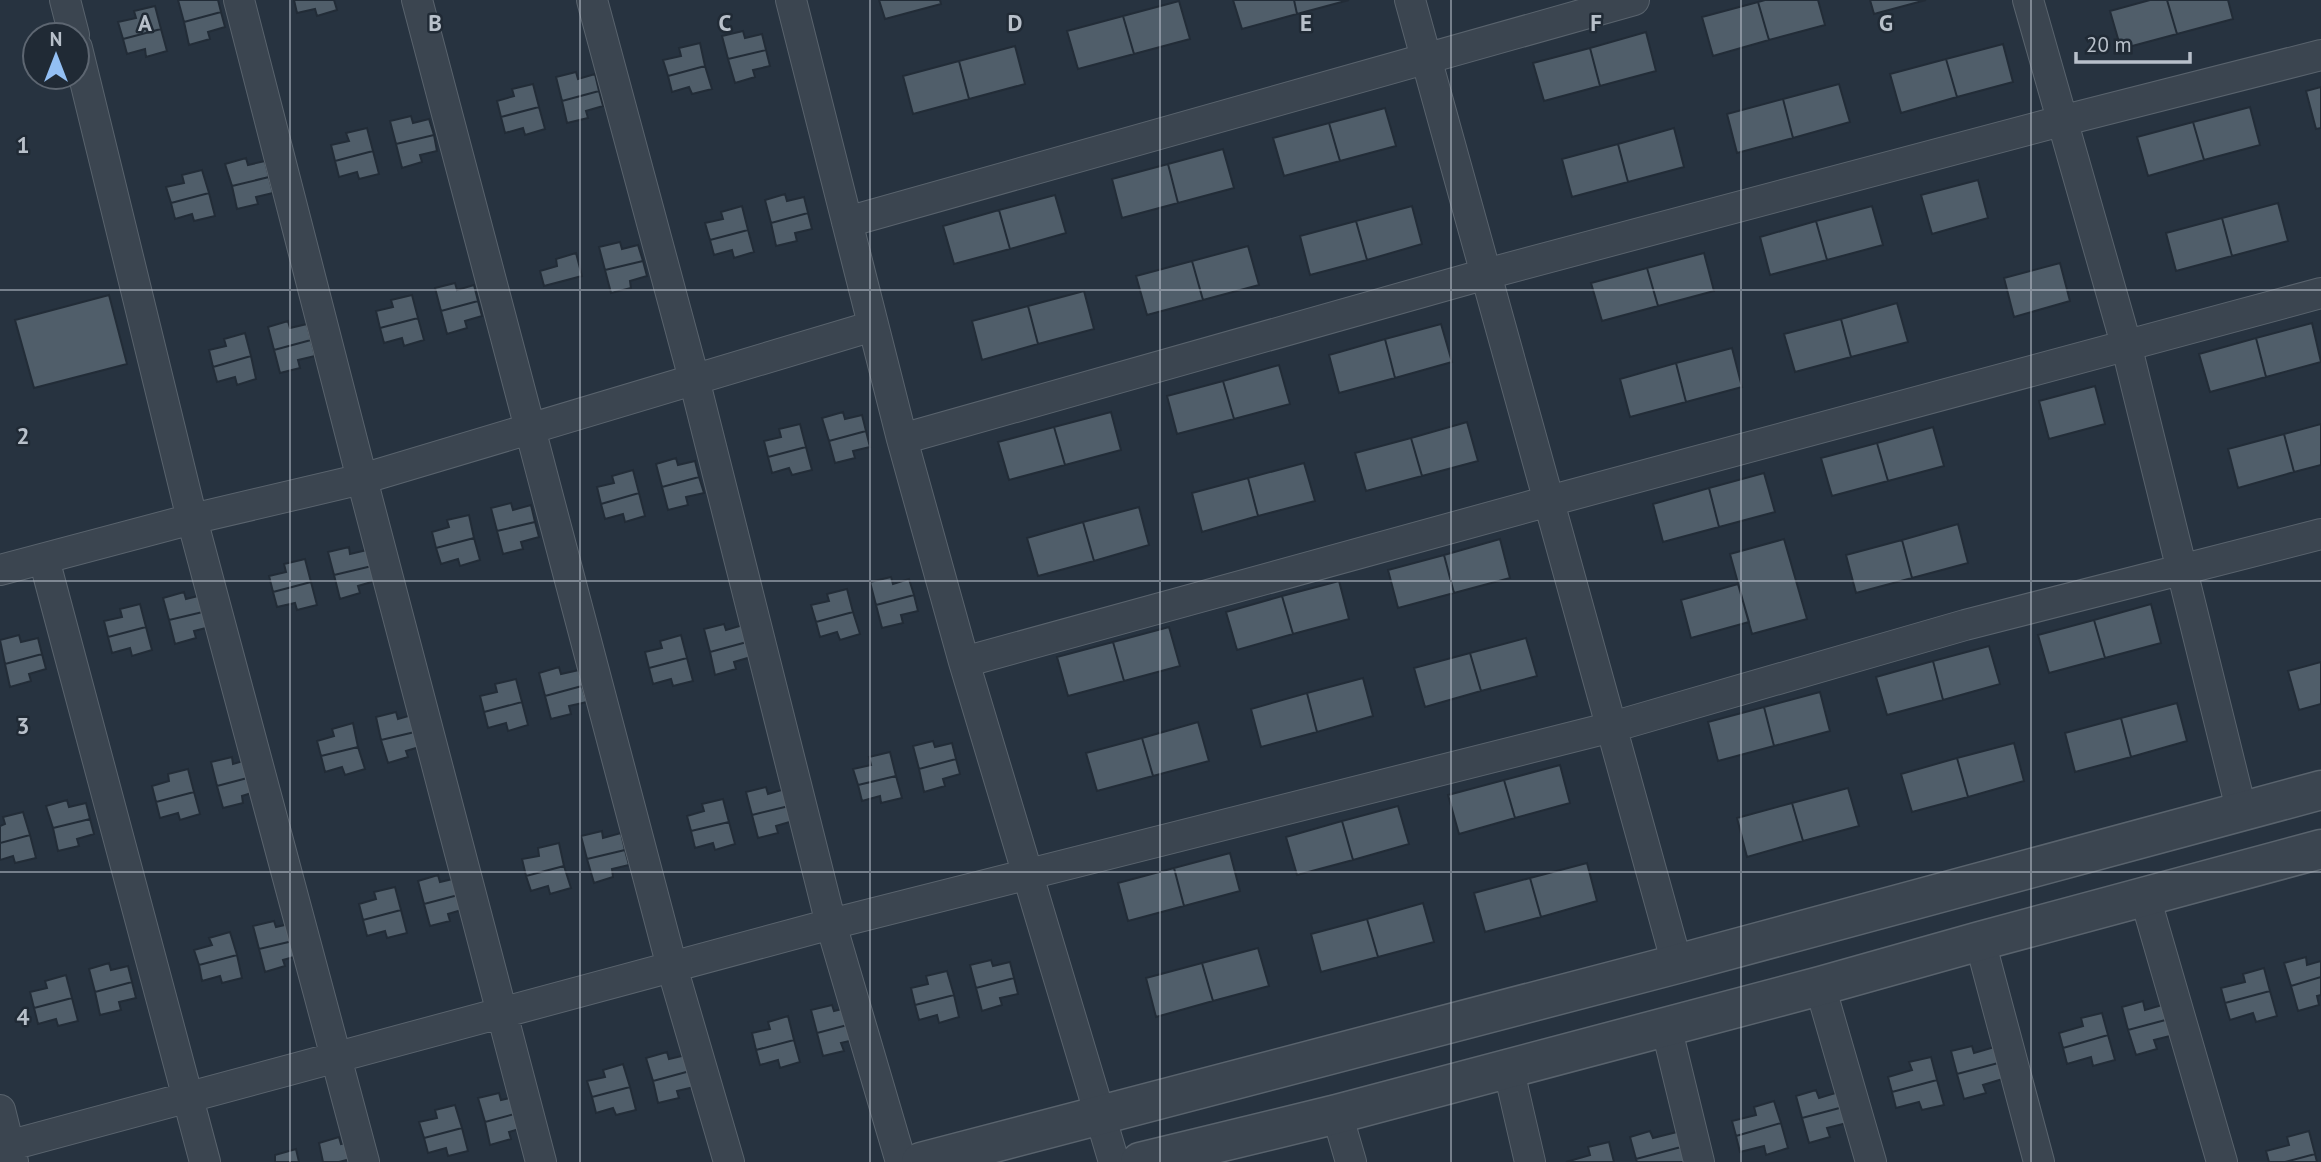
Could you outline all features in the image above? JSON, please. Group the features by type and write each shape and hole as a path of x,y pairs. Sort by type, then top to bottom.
{"street":[{"path":"65,0 70,21"},
{"path":"239,0 541,1162"},
{"path":"417,0 672,967 729,1162"},
{"path":"592,0 694,379 831,924 901,1162"},
{"path":"792,0 902,439 964,662 1114,1162"},
{"path":"1410,0 1677,964"},
{"path":"847,222 1634,0"},
{"path":"2028,0 2126,344 2242,813"},
{"path":"902,439 1486,274 2061,121 2321,55"},
{"path":"87,91 192,519 364,1162"},
{"path":"964,662 2321,293"},
{"path":"0,570 192,519 362,479 873,326"},
{"path":"0,1110 7,1152 336,1057 831,924 1030,876 1612,727 1965,625 2321,534"},
{"path":"44,559 205,1162"},
{"path":"920,1162 1677,964 2321,790"},
{"path":"1140,1162 1337,1114 2145,897 2320,853"},
{"path":"2145,897 2222,1162"},
{"path":"1980,941 2039,1162"},
{"path":"1821,986 1871,1162"},
{"path":"1666,1027 1699,1162"},
{"path":"1508,1067 1530,1162"},
{"path":"1337,1114 1351,1162"}],"building":[{"path":"178,0 218,0 221,12 184,22"},
{"path":"294,0 334,0 337,10 317,16 315,9 297,13"},
{"path":"879,0 940,0 941,4 885,19"},
{"path":"1233,0 1294,0 1297,14 1242,29"},
{"path":"1294,0 1349,0 1297,14"},
{"path":"1818,0 1825,25 1769,40 1758,2"},
{"path":"1870,0 1926,0 1874,14"},
{"path":"2150,0 2167,0 2177,34 2121,49 2110,11"},
{"path":"2167,0 2228,0 2233,19 2177,34"},
{"path":"1179,1 1190,39 1134,54 1123,16"},
{"path":"1758,2 1769,40 1713,56 1702,17"},
{"path":"155,6 161,29 123,39 118,22 136,18 134,11"},
{"path":"221,12 225,27 208,32 210,39 189,45 184,22"},
{"path":"1123,16 1134,54 1078,69 1067,31"},
{"path":"161,29 167,51 146,57 145,49 127,54 123,39"},
{"path":"743,31 745,38 762,34 766,50 728,59 722,36"},
{"path":"1646,32 1656,71 1600,86 1590,48"},
{"path":"700,43 705,66 668,76 663,60 681,56 679,48"},
{"path":"2003,44 2013,82 1957,97 1946,59"},
{"path":"1015,46 1025,84 969,99 959,61"},
{"path":"1590,48 1600,86 1544,101 1533,63"},
{"path":"766,50 770,66 753,70 755,77 735,83 728,59"},
{"path":"1946,59 1957,97 1901,113 1890,74"},
{"path":"959,61 969,99 913,114 903,76"},
{"path":"705,66 712,89 692,94 689,87 672,92 668,76"},
{"path":"576,72 578,79 595,74 599,91 562,101 556,77"},
{"path":"533,84 539,107 501,117 497,101 514,96 512,89"},
{"path":"1839,84 1850,122 1793,138 1783,99"},
{"path":"2321,87 2321,128 2316,129 2306,91"},
{"path":"599,91 603,106 586,111 588,118 567,123 562,101"},
{"path":"1783,99 1793,138 1737,153 1727,114"},
{"path":"539,107 545,129 525,135 523,128 505,133 501,117"},
{"path":"2250,107 2260,145 2204,160 2193,122"},
{"path":"1385,108 1396,146 1340,161 1329,123"},
{"path":"411,116 413,123 429,119 434,135 396,144 390,121"},
{"path":"2193,122 2204,160 2148,176 2137,137"},
{"path":"1329,123 1340,161 1284,176 1273,138"},
{"path":"367,128 373,151 335,161 331,145 349,141 346,133"},
{"path":"1674,128 1684,167 1628,182 1618,144"},
{"path":"434,135 437,151 420,155 422,162 402,168 396,144"},
{"path":"1618,144 1628,182 1572,197 1562,159"},
{"path":"1223,149 1234,188 1178,203 1168,164"},
{"path":"373,151 379,174 359,179 357,172 339,177 335,161"},
{"path":"246,158 248,165 265,161 269,177 232,186 225,164"},
{"path":"1168,164 1178,203 1122,218 1112,179"},
{"path":"202,170 209,193 171,203 166,187 184,183 182,175"},
{"path":"269,177 273,193 256,197 258,204 237,209 232,186"},
{"path":"1978,180 1988,218 1932,234 1921,195"},
{"path":"209,193 215,216 194,221 192,214 175,219 171,203"},
{"path":"785,194 787,201 804,197 808,213 771,223 765,200"},
{"path":"1055,195 1066,233 1010,249 999,210"},
{"path":"2278,203 2288,241 2232,256 2222,218"},
{"path":"742,206 748,230 710,240 705,223 723,219 721,212"},
{"path":"1412,206 1422,244 1367,260 1356,221"},
{"path":"1872,206 1883,245 1827,260 1816,221"},
{"path":"999,210 1010,249 954,264 943,226"},
{"path":"808,213 812,229 795,233 797,241 776,246 771,223"},
{"path":"2222,218 2232,256 2176,271 2166,233"},
{"path":"1356,221 1367,260 1310,275 1300,236"},
{"path":"1816,221 1827,260 1770,275 1760,237"},
{"path":"748,230 754,252 734,258 732,250 714,255 710,240"},
{"path":"620,242 622,249 638,245 643,261 605,270 599,247"},
{"path":"1248,246 1259,285 1203,300 1192,261"},
{"path":"576,253 582,276 544,286 540,271 557,266 556,259"},
{"path":"1704,253 1714,291 1658,306 1647,268"},
{"path":"643,261 647,276 630,281 631,288 611,293 605,270"},
{"path":"1192,261 1203,300 1147,315 1136,276"},
{"path":"2060,263 2070,301 2014,317 2004,278"},
{"path":"1647,268 1658,306 1602,321 1591,283"},
{"path":"455,283 457,290 474,285 478,301 441,311 435,288"},
{"path":"1084,291 1094,329 1038,344 1028,306"},
{"path":"109,295 127,364 34,388 15,320"},
{"path":"412,295 418,318 380,328 376,311 393,307 391,300"},
{"path":"478,301 482,316 465,321 467,328 447,334 441,311"},
{"path":"1897,303 1908,342 1851,357 1841,319"},
{"path":"1028,306 1038,344 982,360 972,321"},
{"path":"418,318 424,340 404,346 402,338 384,343 380,328"},
{"path":"1841,319 1851,357 1795,372 1784,334"},
{"path":"288,321 290,328 307,324 311,340 274,350 268,327"},
{"path":"2312,323 2321,362 2266,377 2256,338"},
{"path":"1441,324 1452,362 1395,378 1385,339"},
{"path":"245,333 251,356 213,367 209,350 226,346 224,339"},
{"path":"2256,338 2266,377 2210,392 2199,354"},
{"path":"1385,339 1395,378 1339,393 1329,355"},
{"path":"311,340 315,356 298,360 300,368 280,373 274,350"},
{"path":"1732,348 1742,387 1686,402 1676,363"},
{"path":"251,356 256,379 237,385 235,377 217,382 213,367"},
{"path":"1676,363 1686,402 1630,417 1620,379"},
{"path":"1279,365 1290,404 1234,419 1223,381"},
{"path":"1223,381 1234,419 1177,434 1167,396"},
{"path":"2095,386 2105,424 2049,439 2039,401"},
{"path":"843,412 845,419 862,415 866,431 829,441 822,418"},
{"path":"1111,412 1121,450 1065,465 1054,427"},
{"path":"1467,422 1478,461 1422,476 1411,438"},
{"path":"800,424 806,447 768,457 764,441 781,437 779,429"},
{"path":"2321,424 2321,465 2294,472 2284,434"},
{"path":"1054,427 1065,465 1009,480 998,442"},
{"path":"1933,427 1944,466 1888,481 1877,443"},
{"path":"866,431 870,447 853,451 855,458 835,463 829,441"},
{"path":"2284,434 2294,472 2238,488 2228,449"},
{"path":"1411,438 1422,476 1366,491 1355,453"},
{"path":"1877,443 1888,481 1832,496 1821,458"},
{"path":"806,447 812,470 792,475 789,468 772,473 768,457"},
{"path":"676,458 678,465 695,461 699,477 662,487 656,464"},
{"path":"1304,463 1315,501 1258,516 1248,478"},
{"path":"633,470 639,493 601,504 597,487 614,483 612,476"},
{"path":"1764,473 1775,512 1719,527 1709,488"},
{"path":"699,477 704,493 686,497 688,505 668,510 662,487"},
{"path":"1248,478 1258,516 1202,532 1192,493"},
{"path":"1709,488 1719,527 1663,542 1653,504"},
{"path":"639,493 645,516 625,522 623,514 605,519 601,504"},
{"path":"511,503 513,510 531,505 535,522 497,531 491,508"},
{"path":"1139,507 1149,545 1094,561 1083,522"},
{"path":"469,515 474,538 436,548 432,532 449,527 447,520"},
{"path":"535,522 539,537 521,542 523,549 503,554 497,531"},
{"path":"1083,522 1094,561 1038,576 1027,538"},
{"path":"1958,524 1968,563 1912,578 1902,540"},
{"path":"474,538 480,560 460,566 458,559 441,564 436,548"},
{"path":"1500,539 1510,578 1454,593 1444,555"},
{"path":"1784,539 1807,619 1752,634 1730,554"},
{"path":"1902,540 1912,578 1856,593 1846,555"},
{"path":"349,547 350,554 367,550 372,566 334,575 328,552"},
{"path":"1444,555 1454,593 1398,608 1388,570"},
{"path":"305,559 311,582 273,592 269,576 286,572 284,564"},
{"path":"372,566 375,581 358,586 360,593 340,599 334,575"},
{"path":"891,577 893,584 909,579 914,595 876,605 870,582"},
{"path":"1339,581 1349,619 1293,634 1282,596"},
{"path":"311,582 317,605 297,610 295,603 277,607 273,592"},
{"path":"1738,584 1749,622 1691,638 1681,600"},
{"path":"847,589 853,612 816,622 811,605 829,601 827,594"},
{"path":"184,592 186,599 202,595 207,611 169,620 163,598"},
{"path":"914,595 918,611 901,615 903,623 882,628 876,605"},
{"path":"1282,596 1293,634 1237,650 1226,612"},
{"path":"140,604 146,627 108,637 104,621 122,617 120,609"},
{"path":"2151,604 2161,643 2105,658 2094,620"},
{"path":"207,611 210,627 194,631 196,638 175,644 169,620"},
{"path":"853,612 860,634 840,640 837,632 820,637 816,622"},
{"path":"2094,620 2105,658 2049,673 2038,635"},
{"path":"724,624 726,630 743,625 747,642 710,652 704,629"},
{"path":"146,627 152,650 132,656 130,648 112,653 108,637"},
{"path":"1169,627 1180,666 1124,681 1113,642"},
{"path":"19,635 21,642 38,638 42,654 5,664 0,640"},
{"path":"681,635 687,658 649,668 645,652 662,648 660,641"},
{"path":"1526,638 1537,676 1481,691 1470,653"},
{"path":"747,642 751,657 734,662 736,669 715,675 710,652"},
{"path":"1113,642 1124,681 1068,696 1057,657"},
{"path":"1989,646 2000,684 1943,700 1933,661"},
{"path":"1470,653 1481,691 1425,707 1414,668"},
{"path":"42,654 46,669 29,674 31,681 10,687 5,664"},
{"path":"687,658 693,681 673,686 671,679 653,684 649,668"},
{"path":"1933,661 1943,700 1887,715 1876,677"},
{"path":"2321,662 2321,704 2299,710 2288,671"},
{"path":"559,667 561,674 579,670 582,686 545,696 539,673"},
{"path":"1363,678 1373,716 1317,732 1307,693"},
{"path":"516,679 522,702 484,712 480,696 497,692 495,684"},
{"path":"582,686 587,702 569,706 571,714 551,719 545,696"},
{"path":"1820,692 1830,731 1774,746 1764,707"},
{"path":"1307,693 1317,732 1261,747 1251,709"},
{"path":"522,702 528,725 508,731 506,723 488,728 484,712"},
{"path":"2177,703 2187,741 2131,757 2121,718"},
{"path":"1764,707 1774,746 1718,761 1708,722"},
{"path":"396,712 398,719 415,714 419,731 381,740 376,717"},
{"path":"2121,718 2131,757 2075,772 2065,733"},
{"path":"1198,722 1209,761 1153,776 1142,738"},
{"path":"353,723 358,747 321,756 317,741 334,736 332,729"},
{"path":"419,731 423,746 406,751 408,757 388,763 381,740"},
{"path":"1142,738 1153,776 1097,791 1086,753"},
{"path":"933,741 935,747 952,743 956,759 919,769 913,746"},
{"path":"2014,743 2024,781 1968,797 1957,758"},
{"path":"358,747 365,769 345,775 342,767 325,772 321,756"},
{"path":"890,752 896,776 858,785 853,769 871,765 869,757"},
{"path":"232,757 233,764 250,759 255,776 217,786 211,762"},
{"path":"1957,758 1968,797 1912,812 1901,774"},
{"path":"956,759 960,774 943,779 945,786 924,792 919,769"},
{"path":"1560,765 1570,803 1515,818 1504,780"},
{"path":"188,769 194,792 156,802 152,786 169,781 168,774"},
{"path":"255,776 258,791 242,796 243,803 223,808 217,786"},
{"path":"896,776 902,798 881,803 880,796 862,801 858,785"},
{"path":"1504,780 1515,818 1459,834 1448,795"},
{"path":"766,787 768,794 785,789 789,806 752,815 746,792"},
{"path":"1848,788 1859,826 1803,841 1792,803"},
{"path":"194,792 200,814 180,820 178,813 160,818 156,802"},
{"path":"723,799 729,822 691,831 687,816 704,811 702,804"},
{"path":"67,800 69,807 86,803 90,819 53,828 46,806"},
{"path":"1792,803 1803,841 1747,857 1737,818"},
{"path":"789,806 793,821 776,826 778,833 758,838 752,815"},
{"path":"1398,806 1409,844 1353,860 1342,821"},
{"path":"23,812 30,835 0,843 0,826 5,824 3,817"},
{"path":"90,819 94,834 77,839 79,846 58,851 53,828"},
{"path":"1342,821 1353,860 1297,875 1286,837"},
{"path":"729,822 735,844 715,850 713,843 695,848 691,831"},
{"path":"602,831 603,838 621,833 625,850 587,859 581,836"},
{"path":"30,835 36,858 15,863 13,856 0,860 0,843"},
{"path":"559,843 564,866 526,876 522,859 539,856 538,848"},
{"path":"625,850 629,865 612,869 613,877 594,883 587,859"},
{"path":"1230,853 1240,891 1184,906 1174,868"},
{"path":"1587,863 1597,901 1541,917 1530,878"},
{"path":"564,866 571,888 550,894 548,886 531,891 526,876"},
{"path":"1174,868 1184,906 1128,921 1118,883"},
{"path":"438,875 440,882 457,878 462,894 424,904 418,881"},
{"path":"1530,878 1541,917 1485,932 1474,893"},
{"path":"395,887 401,910 363,920 359,904 376,899 374,892"},
{"path":"462,894 465,909 448,914 450,921 430,926 424,904"},
{"path":"1423,903 1434,942 1378,957 1367,919"},
{"path":"401,910 407,933 387,938 385,931 367,936 363,920"},
{"path":"1367,919 1378,957 1321,972 1311,934"},
{"path":"274,921 276,927 293,923 297,940 259,949 253,926"},
{"path":"230,932 237,955 199,965 194,950 212,945 209,938"},
{"path":"297,940 301,955 283,960 285,966 265,972 259,949"},
{"path":"1258,948 1269,986 1213,1001 1202,963"},
{"path":"237,955 242,978 222,983 220,976 202,981 199,965"},
{"path":"2306,957 2307,965 2321,961 2321,977 2291,986 2284,963"},
{"path":"991,960 993,966 1010,962 1014,978 976,988 970,965"},
{"path":"109,963 111,970 128,966 132,982 95,992 89,969"},
{"path":"1202,963 1213,1001 1156,1017 1146,978"},
{"path":"2264,968 2270,991 2225,1003 2221,988 2245,982 2243,974"},
{"path":"947,971 954,995 915,1005 911,988 928,984 926,976"},
{"path":"66,975 72,998 34,1008 30,992 47,988 45,981"},
{"path":"2321,977 2321,995 2317,996 2319,1005 2298,1011 2291,986"},
{"path":"1014,978 1018,994 1000,998 1002,1005 982,1011 976,988"},
{"path":"132,982 136,998 119,1002 121,1010 100,1015 95,992"},
{"path":"2270,991 2277,1016 2256,1022 2253,1013 2230,1020 2225,1003"},
{"path":"954,995 959,1017 939,1023 937,1015 919,1020 915,1005"},
{"path":"72,998 78,1021 58,1026 56,1019 38,1024 34,1008"},
{"path":"2143,1001 2145,1010 2169,1003 2173,1018 2128,1030 2122,1007"},
{"path":"832,1005 834,1011 850,1007 855,1023 817,1033 811,1010"},
{"path":"2102,1013 2108,1035 2063,1048 2059,1033 2083,1026 2081,1018"},
{"path":"788,1016 794,1040 756,1050 752,1033 770,1029 768,1022"},
{"path":"2173,1018 2178,1034 2154,1040 2157,1049 2136,1055 2128,1030"},
{"path":"855,1023 858,1039 841,1043 844,1051 823,1056 817,1033"},
{"path":"2108,1035 2115,1060 2093,1066 2091,1057 2067,1064 2063,1048"},
{"path":"794,1040 800,1062 780,1068 778,1060 760,1065 756,1050"},
{"path":"1972,1046 1974,1053 1998,1046 2002,1062 1957,1074 1951,1051"},
{"path":"667,1052 669,1059 686,1055 690,1071 653,1081 646,1058"},
{"path":"1931,1057 1937,1080 1892,1092 1888,1077 1912,1070 1909,1062"},
{"path":"2002,1062 2006,1078 1983,1085 1986,1093 1964,1099 1957,1074"},
{"path":"623,1064 630,1087 592,1097 587,1081 605,1077 603,1070"},
{"path":"690,1071 694,1087 677,1091 679,1098 658,1103 653,1081"},
{"path":"1937,1080 1944,1105 1922,1110 1919,1102 1896,1108 1892,1092"},
{"path":"630,1087 636,1110 616,1115 613,1108 596,1113 592,1097"},
{"path":"1816,1090 1819,1098 1842,1091 1847,1106 1802,1118 1796,1096"},
{"path":"499,1093 501,1100 518,1096 522,1112 485,1122 478,1098"},
{"path":"1774,1101 1781,1123 1736,1136 1732,1121 1756,1115 1754,1107"},
{"path":"455,1105 462,1128 424,1138 419,1122 437,1118 435,1110"},
{"path":"1847,1106 1851,1122 1827,1128 1830,1137 1809,1143 1802,1118"},
{"path":"522,1112 526,1127 509,1132 511,1139 490,1145 485,1122"},
{"path":"1781,1123 1788,1148 1766,1155 1764,1146 1740,1152 1736,1136"},
{"path":"462,1128 468,1151 448,1156 446,1148 428,1153 424,1138"},
{"path":"1650,1131 1653,1138 1677,1132 1681,1147 1636,1159 1630,1137"},
{"path":"2309,1131 2315,1154 2285,1162 2269,1162 2266,1151 2289,1145 2287,1137"},
{"path":"339,1137 341,1144 358,1140 362,1156 339,1162 323,1162 319,1143"},
{"path":"1609,1142 1614,1162 1566,1162 1590,1155 1588,1147"},
{"path":"1681,1147 1685,1162 1637,1162 1636,1159"},
{"path":"296,1149 299,1162 275,1162 275,1155"},
{"path":"2315,1154 2317,1162 2285,1162"}]}
